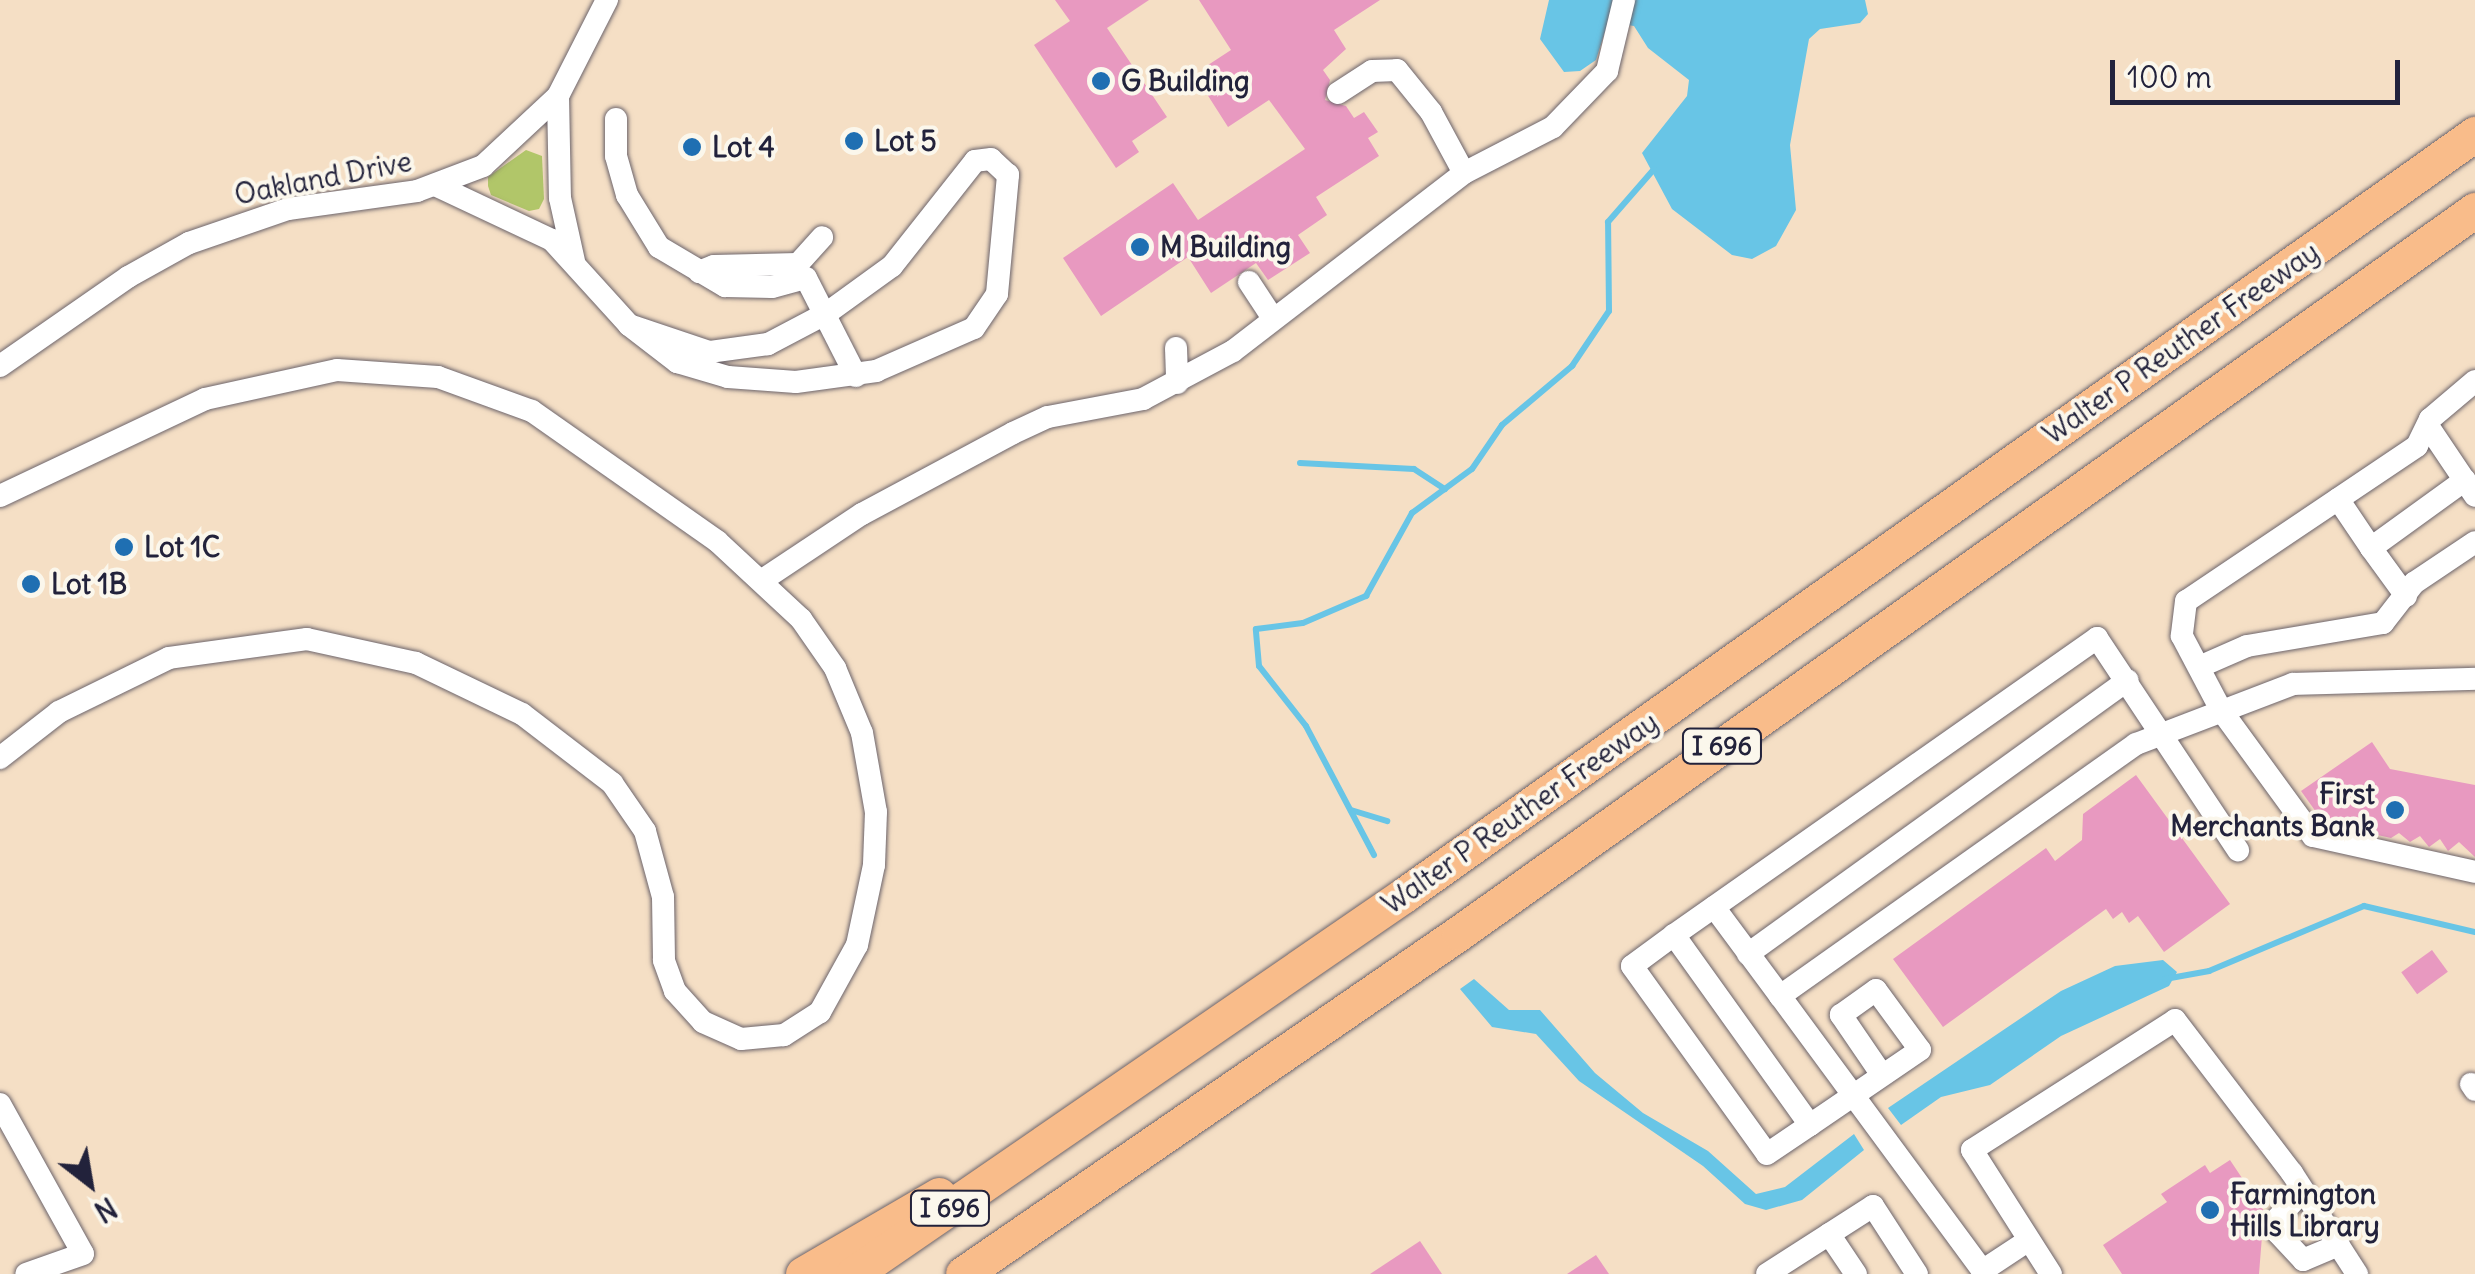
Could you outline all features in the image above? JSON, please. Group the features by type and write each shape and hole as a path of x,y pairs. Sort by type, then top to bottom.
{"highway":[{"name":"Walter P Reuther Freeway","path":"853,1274 1048,1142 2475,134"},
{"name":"I 696","path":"963,1274 2475,210"},
{"path":"803,1274 886,1220 1048,1142"},
{"path":"980,1274 1107,1176"}],"street":[{"name":"Oakland Drive","path":"0,366 128,277 204,236 288,210 435,185 501,154 558,96 606,0"},
{"path":"764,579 862,514 1013,433 1048,417 1142,399 1233,351 1272,317 1464,173 1553,127 1607,71 1624,0"},
{"path":"1338,93 1372,71 1397,70 1431,112 1464,173"},
{"path":"558,96 558,181 575,264"},
{"path":"616,120 616,156 640,224 673,260 737,288 802,271 822,237"},
{"path":"435,185 528,224 575,264 628,325 677,362 728,377 796,382 856,376 963,337 989,311 1010,188 1000,165 982,159 970,166 892,266 828,313 768,344 729,353 692,349 628,325"},
{"path":"802,271 828,313 856,376"},
{"path":"1250,282 1272,317"},
{"path":"1176,348 1177,383"},
{"path":"0,496 138,425 229,391 337,370 438,378 532,412 578,440 764,579 802,620 852,700 876,812 868,907 843,979 820,1012 784,1034 742,1039 689,1011 664,960 663,896 645,831 612,783 522,714 416,663 308,639 168,658 59,712 0,758"},
{"path":"2472,388 2428,426 2417,446 2186,601 2182,636 2221,710 2313,836 2475,872"},
{"path":"2371,548 2470,488 2428,426"},
{"path":"2338,500 2406,596"},
{"path":"2199,667 2248,646 2383,624 2414,583 2475,542"},
{"path":"1882,1074 1767,1154 1632,966 2097,638 2146,706 2156,736 2238,850"},
{"path":"1780,996 2156,736 2294,684 2382,678 2468,680"},
{"path":"1748,954 2128,680"},
{"path":"1714,907 1984,1272 2029,1240"},
{"path":"1674,935 1810,1124"},
{"path":"2051,1274 1972,1150 2176,1020 2303,1191 2357,1274"},
{"path":"0,1104 83,1254 38,1272"},
{"path":"2303,1191 2277,1219 2278,1233 2303,1260 2339,1246"},
{"path":"1780,1271 1873,1206 1917,1274"},
{"path":"1829,1234 1856,1274"}],"green space":[{"path":"526,150 542,156 544,199 539,209 529,211 491,195 488,186 488,177"}],"water":[{"path":"1549,0 1865,0 1868,14 1860,23 1820,29 1809,39 1790,145 1796,210 1776,246 1752,259 1732,255 1672,209 1642,153 1687,96 1689,80 1648,48 1634,26 1608,22 1596,60 1580,71 1564,72 1540,39"},
{"path":"2163,960 2177,972 2169,986 2061,1036 1990,1085 1941,1097 1901,1125 1888,1108 2061,991 2115,966"},
{"path":"1474,979 1509,1010 1540,1010 1595,1073 1643,1113 1708,1151 1756,1194 1785,1187 1854,1134 1864,1150 1802,1200 1766,1210 1745,1204 1703,1166 1579,1081 1536,1034 1492,1027 1460,989"}],"building":[{"name":"G Building","path":"1055,0 1149,0 1107,28 1167,117 1132,141 1139,152 1116,168 1034,45 1070,21"},
{"path":"1199,0 1380,0 1334,30 1346,49 1323,70 1330,80 1325,100 1346,106 1354,118 1364,112 1378,132 1368,138 1379,156 1316,197 1327,215 1298,235 1310,253 1268,280 1256,263 1211,293 1188,257 1101,316 1063,258 1173,183 1198,220 1305,149 1269,100 1228,127 1205,91 1217,84 1205,67 1231,50"},
{"name":"First Merchants Bank","path":"2372,742 2390,769 2475,785 2475,857 2459,842 2448,851 2440,839 2429,847 2420,836 2410,842 2399,833 2391,838 2324,823 2301,791"},
{"path":"2136,775 2230,904 2164,952 2138,916 2129,923 2122,912 2113,919 2106,909 1943,1027 1893,959 2046,848 2055,861 2082,840 2083,814"},
{"path":"2432,950 2448,972 2417,994 2401,972"},
{"name":"Farmington Hills Library","path":"2230,1160 2264,1211 2259,1274 2122,1274 2103,1245 2167,1202 2161,1194 2205,1165 2210,1173"},
{"path":"1420,1241 1442,1274 1370,1274"},
{"path":"1596,1255 1609,1274 1567,1274"}],"waterway":[{"path":"1374,855 1306,726 1259,666 1256,629 1303,623 1366,596 1412,513 1472,469 1502,425 1572,366 1609,311 1608,222 1654,169"},
{"path":"1300,463 1414,469 1445,489"},
{"path":"1351,810 1387,821"},
{"path":"2165,979 2209,971 2364,906 2475,932"}],"place":[{"name":"G Building","path":"1101,81"},
{"name":"Lot 5","path":"854,141"},
{"name":"Lot 4","path":"692,147"},
{"name":"M Building","path":"1140,247"},
{"name":"Lot 1C","path":"124,547"},
{"name":"Lot 1B","path":"31,584"},
{"name":"First Merchants Bank","path":"2395,810"},
{"name":"Farmington Hills Library","path":"2210,1210"}]}
